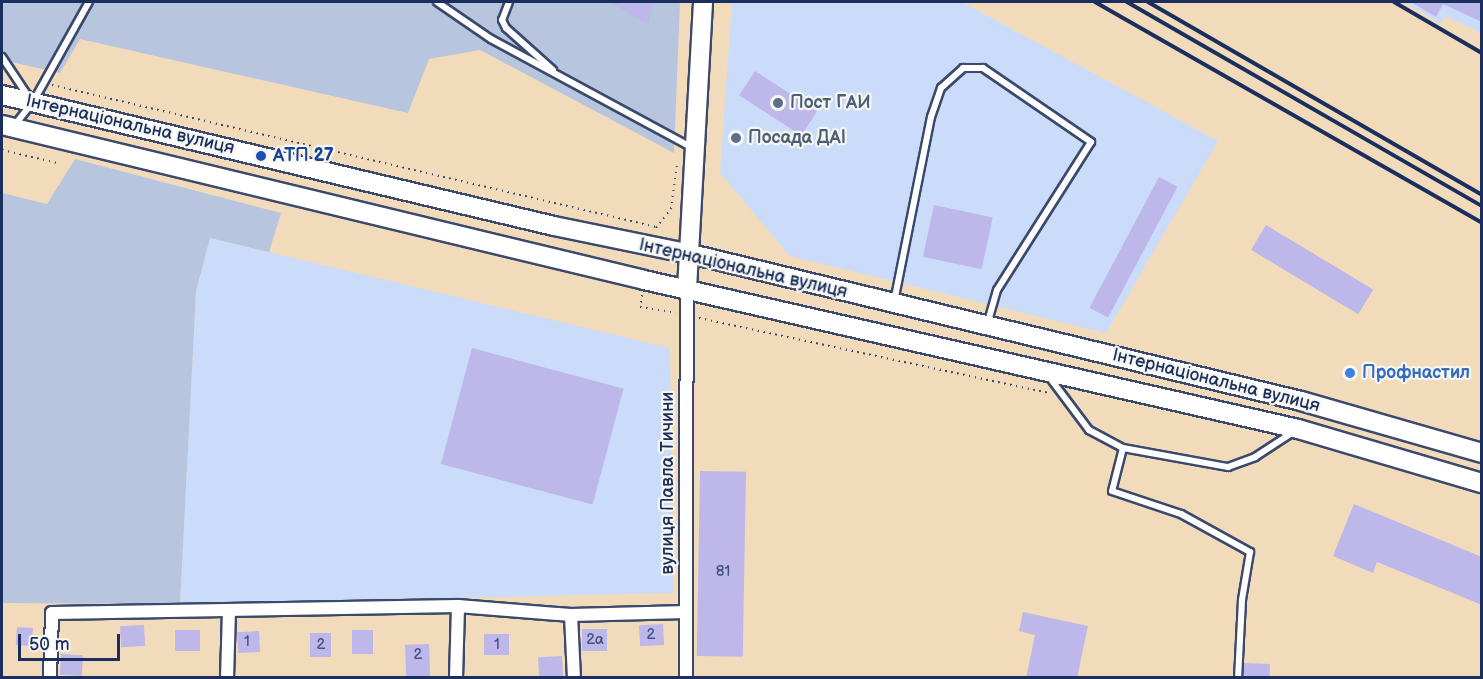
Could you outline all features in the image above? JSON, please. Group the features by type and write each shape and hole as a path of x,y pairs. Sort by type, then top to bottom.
{"main road":[{"path":"687,289 691,254 687,145 703,2"},
{"name":"Інтернаціональна вулиця","path":"2,95 649,247 691,254 1301,401 1482,453"},
{"name":"Інтернаціональна вулиця","path":"7,127 644,280 1298,429 1482,483"}],"street":[{"name":"вулиця Павла Тичини","path":"686,678 685,315 687,289"},
{"path":"50,678 52,614 458,606 571,615 686,612"},
{"path":"456,678 458,606"},
{"path":"227,678 229,610"},
{"path":"571,615 573,678"}],"lane":[{"path":"7,127 33,102 89,2"},
{"path":"437,2 491,39 687,145"},
{"path":"509,2 502,20 506,28 561,78"},
{"path":"2,57 33,102"},
{"path":"893,303 932,117 941,88 963,68 983,68 1091,142 997,290 987,326"},
{"path":"1044,370 1089,430 1123,447 1228,467 1255,457 1298,429"},
{"path":"1123,447 1112,491 1181,514 1250,552 1242,600 1238,678"}],"path":[{"path":"44,83 657,227"},
{"path":"649,247 657,227 671,209 687,145"},
{"path":"2,150 58,163"},
{"path":"644,280 640,307 1063,397"}],"shaded area":[{"path":"2,2 680,2 674,153 480,50 429,59 408,113 80,39 60,73 2,60"},
{"path":"732,2 962,2 1218,141 1106,333 790,256 720,173"},
{"path":"1404,2 1481,2 1481,33 1445,16 1441,24"},
{"path":"75,159 281,213 269,252 210,238 196,291 180,604 2,603 2,193 47,204"},
{"path":"210,238 670,348 673,593 180,604 196,291"}],"building":[{"path":"610,2 653,2 648,25"},
{"path":"1411,2 1482,2 1482,22 1443,4 1436,17"},
{"name":"Пост ГАИ","path":"755,71 817,111 801,136 739,95"},
{"path":"1159,177 1178,187 1108,318 1090,308"},
{"path":"934,205 993,217 982,269 923,257"},
{"path":"1266,225 1373,289 1358,314 1251,250"},
{"path":"472,348 624,389 593,505 441,464"},
{"path":"700,471 746,472 743,657 697,656"},
{"path":"1354,504 1482,557 1482,605 1377,562 1373,573 1333,556"},
{"path":"1023,612 1088,626 1077,678 1026,678 1035,635 1019,631"},
{"path":"663,624 664,645 640,646 639,625"},
{"path":"144,625 145,646 121,647 120,626"},
{"path":"17,627 33,628 32,646 16,645"},
{"path":"582,629 607,629 607,651 582,651"},
{"path":"175,630 200,630 200,651 175,651"},
{"path":"352,630 373,630 373,654 352,654"},
{"path":"259,631 260,652 238,653 237,632"},
{"path":"310,633 331,633 331,657 310,657"},
{"path":"484,634 509,634 509,655 484,655"},
{"path":"429,644 430,678 406,678 405,645"},
{"path":"61,654 83,655 82,676 60,675"},
{"path":"562,656 563,678 539,678 538,657"},
{"path":"1244,663 1270,664 1269,678 1243,678"}],"railway":[{"path":"1095,2 1482,223"},
{"path":"1127,2 1482,206"},
{"path":"1148,2 1482,195"},
{"path":"1394,2 1482,53"}],"place":[{"name":"Пост ГАИ","path":"778,103"},
{"name":"Посада ДАІ","path":"736,138"},
{"name":"АТП 27","path":"261,156"},
{"name":"Профнастил","path":"1350,373"}]}
